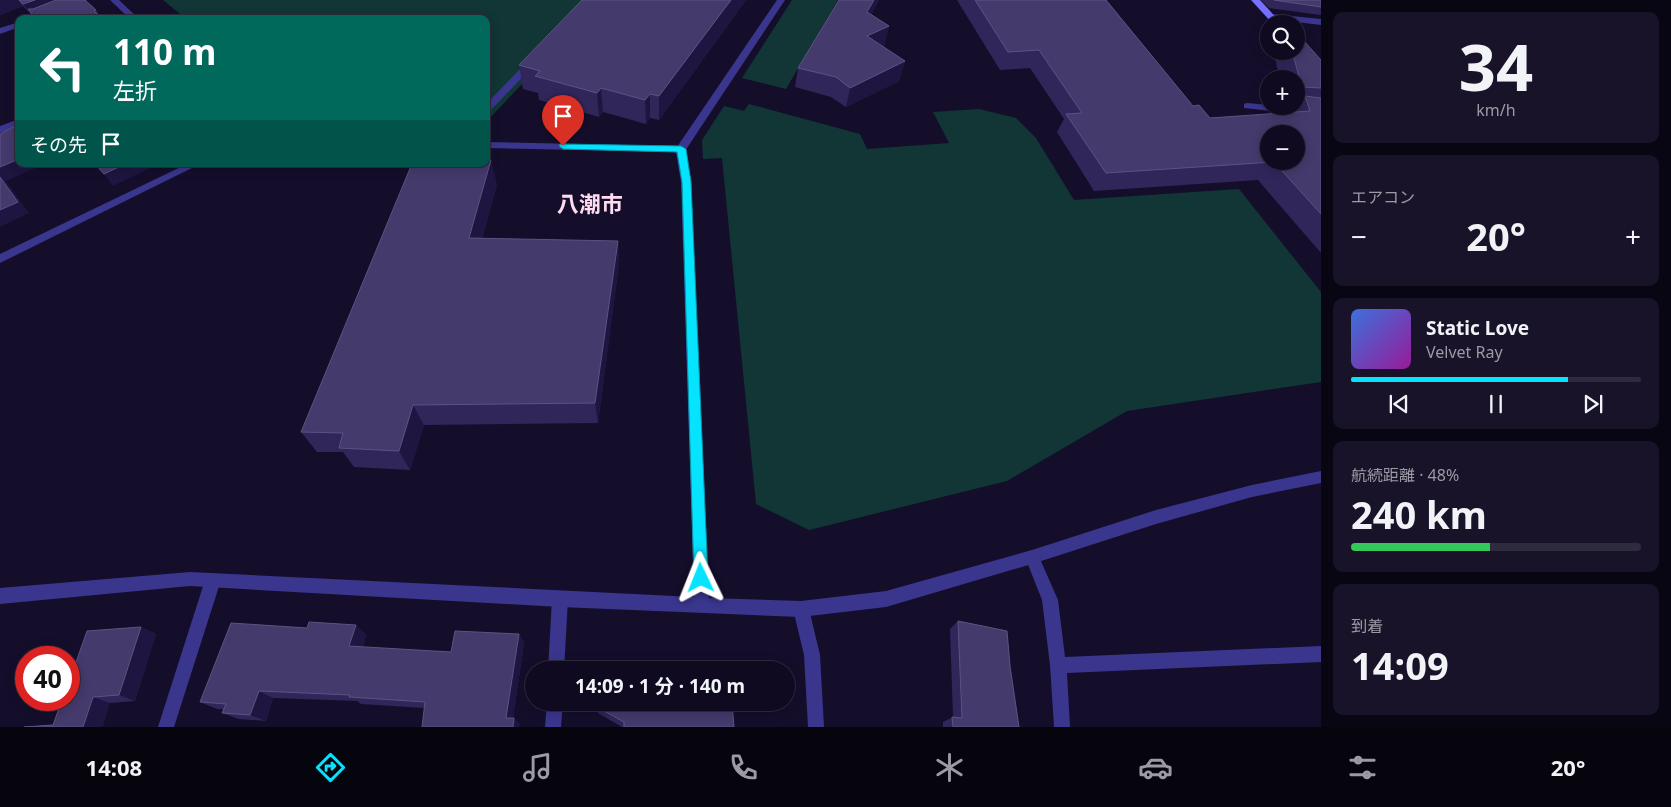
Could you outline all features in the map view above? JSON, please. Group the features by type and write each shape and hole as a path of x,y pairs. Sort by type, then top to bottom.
{"main road":[{"path":"1255,0 1270,15"}],"street":[{"path":"44,15 83,0"},
{"path":"114,0 131,15"},
{"path":"702,605 686,182 681,149 781,0"},
{"path":"1305,20 1321,22"},
{"path":"0,31 15,25"},
{"path":"490,106 538,55"},
{"path":"1247,106 1321,113"},
{"path":"0,130 15,124"},
{"path":"490,145 681,149"},
{"path":"0,259 189,167"},
{"path":"0,596 190,580 213,580 560,599 801,609 886,599 1032,557 1156,517 1252,491 1321,477"},
{"path":"1032,557 1050,600 1058,664 1062,727"},
{"path":"166,727 213,580"},
{"path":"557,661 560,599"},
{"path":"801,609 812,655 816,727"},
{"path":"1058,664 1321,654"},
{"path":"553,727 554,711"}],"green space":[{"path":"163,0 602,0 490,118 490,15 181,15"},
{"path":"792,0 838,0 786,89 742,78"},
{"path":"749,104 860,134 867,149 949,143 933,112 979,109 1016,118 1036,138 1074,200 1239,189 1321,292 1321,382 1127,411 1007,481 809,530 756,504 722,158 703,159 702,140 724,106 744,111"}],"building":[{"path":"19,0 35,0 23,4"},
{"path":"56,0 85,0 96,10 94,11 98,15 33,15 28,9 33,9"},
{"path":"582,0 731,0 659,96 650,94 645,100 601,88 597,93 535,76 540,71 519,65"},
{"path":"839,0 874,0 867,12 889,26 867,36 905,61 850,88 836,77 798,68"},
{"path":"975,0 1106,0 1193,106 1199,105 1210,118 1260,114 1305,115 1305,111 1310,111 1305,96 1321,98 1321,214 1281,170 1305,170 1305,125 1260,125 1260,163 1106,173 1066,114 1082,113 1039,50 1008,52"},
{"path":"1274,0 1321,0 1321,7"},
{"path":"1305,42 1321,60 1321,88 1305,87 1305,70 1297,70 1294,60 1305,60"},
{"path":"15,126 15,161 0,167 0,134"},
{"path":"98,167 119,167 104,174"},
{"path":"411,167 489,167 469,238 618,241 595,403 413,405 399,451 339,448 343,433 301,432"},
{"path":"0,177 18,202 0,210"},
{"path":"958,621 1007,631 1019,727 953,727 952,717 962,718"},
{"path":"309,622 356,625 349,646 451,652 455,631 519,634 506,718 514,718 513,727 422,727 425,702 349,697 350,695 259,691 250,715 222,713 226,704 200,702 231,623 307,628"},
{"path":"141,627 119,695 93,697 83,727 24,727 53,725 58,711 80,711 80,651 87,631"},
{"path":"604,711 733,711 734,727 624,727 624,722"}],"district":[{"name":"八潮市","path":"590,203"}],"route":[{"path":"563,146 681,149 686,182 701,578"}]}
